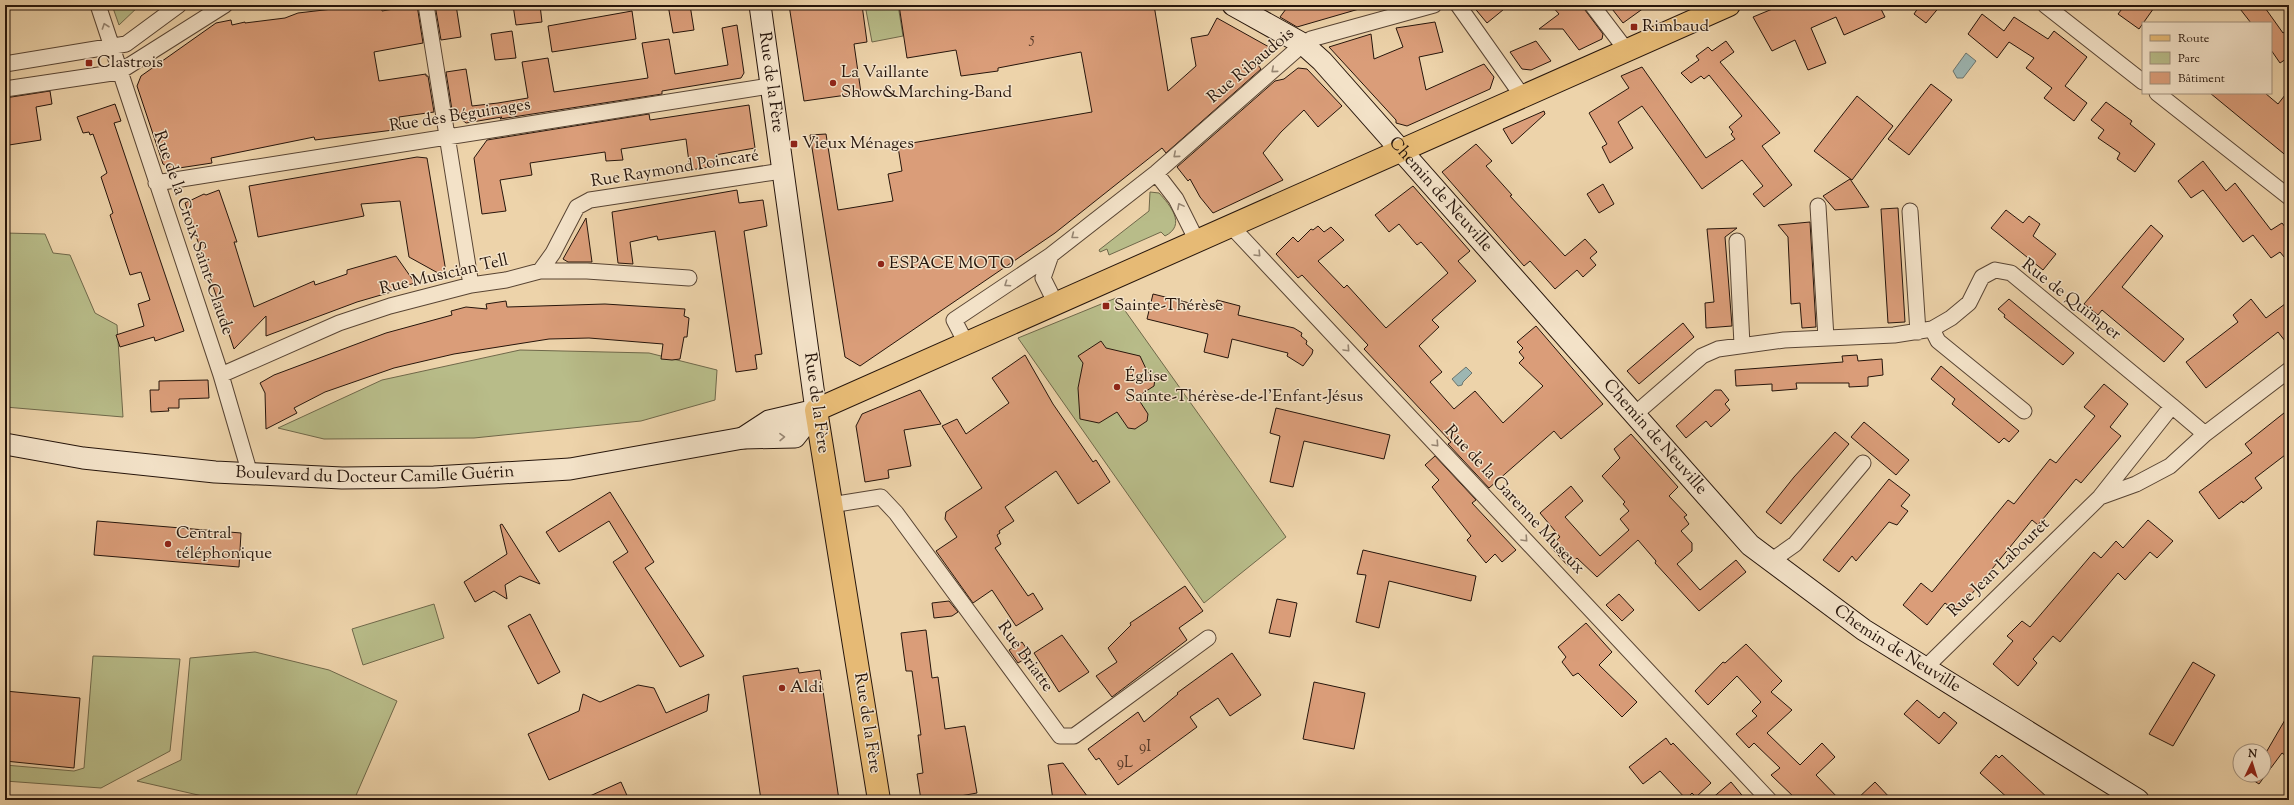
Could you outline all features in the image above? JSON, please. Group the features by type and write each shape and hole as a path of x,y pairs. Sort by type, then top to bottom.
{"main road":[{"name":"Rue de la Fère","path":"760,5 816,410 879,800"},
{"name":"Chemin de Neuville","path":"1233,5 1302,44 1322,61 1750,545 1772,564 1864,630 2138,800"},
{"path":"816,410 1729,5"},
{"name":"Boulevard du Docteur Camille Guérin","path":"5,444 82,458 250,474 342,478 501,474 570,469 743,438 796,437 816,410"}],"street":[{"name":"Rue de la Croix Saint-Claude","path":"98,5 119,72 221,375 250,474"},
{"path":"5,64 126,44 179,5"},
{"path":"5,89 119,72 225,5"},
{"path":"426,5 471,285"},
{"name":"Rue Ribaudois","path":"966,343 954,320 1051,254 1156,173 1302,44 1331,34 1434,5"},
{"path":"1458,5 1523,97"},
{"path":"1592,5 1627,51"},
{"path":"2045,5 2142,81"},
{"name":"Rue des Béguinages","path":"156,183 770,86"},
{"path":"2158,94 2289,197"},
{"name":"Rue Raymond Poincaré","path":"540,272 554,253 577,207 590,200 782,171"},
{"path":"1156,173 1176,199 1197,241"},
{"path":"1818,206 1826,338"},
{"path":"1910,211 1925,330 2024,411"},
{"name":"Rue de la Garenne Museux","path":"1231,226 1769,800"},
{"path":"1737,241 1742,345"},
{"path":"1051,254 1043,278 1056,304"},
{"name":"Rue de Quimper","path":"1635,414 1702,356 1718,349 1742,345 1925,330 1951,318 1969,302 1982,276 1995,270 2011,273 2172,406"},
{"name":"Rue Musician Tell","path":"221,375 339,323 390,306 471,285 506,280 540,272 588,271 688,278"},
{"name":"Rue Jean Labouret","path":"2100,497 2136,484 2170,466 2205,434 2289,370"},
{"path":"2172,406 2205,434"},
{"name":"Rue Jean Labouret","path":"1926,668 2100,497 2172,406"},
{"path":"1772,564 1778,556 1795,544 1863,463"},
{"name":"Rue Briatte","path":"831,505 881,497 896,513 1060,736 1074,736 1208,638"}],"green space":[{"path":"112,5 140,5 119,25"},
{"path":"865,5 898,5 903,36 872,42"},
{"path":"1150,192 1159,193 1172,209 1176,221 1172,231 1165,236 1161,232 1109,255 1107,249 1100,252 1099,250 1149,211"},
{"path":"5,233 45,234 53,253 70,255 95,313 117,325 123,417 5,407"},
{"path":"1116,298 1286,537 1204,603 1018,338"},
{"path":"520,350 649,353 717,370 715,400 641,421 474,438 324,439 278,428 382,380"},
{"path":"434,604 444,638 363,665 352,629"},
{"path":"255,652 329,670 397,701 354,800 220,800 137,781 181,760 190,658"},
{"path":"93,656 180,659 170,751 101,788 5,781 5,765 74,771 84,768"}],"water":[{"path":"1966,53 1976,61 1963,78 1957,78 1953,71"},
{"path":"1466,367 1472,373 1462,385 1458,386 1452,379"}],"building":[{"path":"367,5 381,5 382,11 417,5 423,43 374,52 379,81 426,74 426,76 428,76 434,112 399,117 401,129 315,140 314,137 211,158 212,163 179,168 172,169 163,164 137,86 141,76 216,23 231,20 232,25 245,22 285,18 298,13"},
{"path":"435,5 456,5 461,37 441,40"},
{"path":"513,5 540,5 542,22 516,25"},
{"path":"668,5 690,5 694,30 673,33"},
{"path":"789,5 862,5 867,42 854,44 861,93 804,101"},
{"path":"899,5 1154,5 1168,91 1196,66 1191,38 1208,35 1217,18 1269,47 1270,54 1258,65 1261,69 1166,153 1162,148 1055,233 860,366 845,357 810,135 826,134 838,210 893,201 888,174 902,171 897,141 912,143 1092,112 1081,52 998,68 998,71 961,76 956,50 907,58"},
{"path":"1289,5 1359,5 1359,9 1297,27 1280,17"},
{"path":"1472,5 1509,5 1487,23"},
{"path":"1551,5 1583,5 1603,34 1602,39 1579,50 1563,29 1539,29 1559,14"},
{"path":"1609,5 1648,5 1623,23"},
{"path":"1782,5 1879,5 1885,17 1844,35 1836,17 1811,28 1826,63 1808,70 1795,40 1772,51 1753,17"},
{"path":"1920,5 1941,5 1926,23 1914,14"},
{"path":"2125,5 2156,5 2144,22 2142,22 2139,29 2118,14"},
{"path":"2237,5 2263,5 2283,33 2289,29 2289,57 2280,63 2272,51 2272,22 2250,22"},
{"path":"632,11 636,39 552,52 548,26"},
{"path":"1982,14 2004,31 2014,17 2048,39 2054,31 2087,57 2065,86 2087,103 2074,121 2044,98 2052,88 2026,68 2034,58 2009,42 1997,58 1968,34"},
{"path":"1435,22 1443,52 1419,57 1426,90 1484,64 1494,77 1490,89 1407,126 1396,123 1396,120 1329,47 1371,34 1374,59 1403,47 1396,28"},
{"path":"737,25 744,73 741,78 662,91 662,94 466,123 460,118 458,109 452,110 446,72 466,69 472,106 498,103 528,98 522,62 548,58 554,92 648,78 642,43 669,39 675,74 728,65 722,28"},
{"path":"512,31 516,58 495,60 491,34"},
{"path":"1536,41 1551,61 1531,70 1522,69 1510,52"},
{"path":"1726,41 1734,52 1720,62 1780,133 1762,146 1792,185 1764,207 1753,194 1763,186 1742,160 1702,189 1642,106 1618,122 1633,148 1610,163 1602,147 1607,144 1589,113 1629,88 1621,76 1642,67 1706,158 1735,139 1731,134 1733,132 1729,127 1742,116 1709,75 1704,79 1701,76 1691,83 1681,73 1699,60 1696,56 1708,47 1712,51"},
{"path":"1298,68 1307,69 1342,106 1318,127 1304,110 1281,132 1263,153 1283,180 1213,213 1200,197 1190,179 1188,181 1177,167 1275,81 1284,79"},
{"path":"1931,84 1952,100 1909,155 1888,139"},
{"path":"2289,90 2289,158 2211,94 2266,94 2278,104"},
{"path":"50,91 52,104 36,107 41,140 9,145 5,123 5,98"},
{"path":"1857,96 1893,126 1852,180 1814,151"},
{"path":"2106,102 2132,121 2130,124 2155,144 2135,172 2117,159 2120,153 2098,138 2104,130 2091,120"},
{"path":"115,104 121,121 114,123 184,331 155,341 154,337 120,347 116,335 144,326 138,304 150,300 141,272 130,275 110,215 113,213 101,177 107,173 93,134 90,135 89,132 83,133 77,117"},
{"path":"749,105 755,148 715,155 716,166 690,170 686,139 621,149 623,160 606,161 605,152 530,163 532,175 500,180 506,211 482,214 474,158 487,140 649,114 650,120"},
{"path":"1544,111 1545,114 1512,144 1503,129"},
{"path":"1476,144 1492,161 1486,166 1512,195 1510,196 1565,256 1585,239 1597,252 1590,258 1596,265 1583,277 1577,270 1555,289 1530,261 1524,266 1442,172"},
{"path":"417,157 427,158 447,278 409,257 400,201 361,204 364,216 258,237 249,186"},
{"path":"2203,161 2226,191 2235,183 2271,230 2282,223 2289,232 2289,263 2280,252 2271,258 2253,235 2243,242 2203,190 2191,198 2178,181"},
{"path":"1850,179 1869,207 1835,210 1823,196"},
{"path":"1603,184 1614,204 1599,213 1587,194"},
{"path":"1413,186 1470,251 1458,261 1476,281 1432,320 1439,327 1419,346 1442,372 1430,382 1454,409 1475,391 1503,423 1543,386 1519,363 1524,358 1519,352 1523,348 1517,342 1536,326 1603,404 1561,439 1554,431 1489,488 1448,444 1451,442 1364,349 1368,345 1302,275 1298,278 1276,254 1293,237 1298,242 1311,229 1313,230 1318,226 1324,232 1331,227 1344,240 1318,261 1344,288 1347,285 1386,328 1448,273 1421,242 1417,245 1399,224 1389,232 1375,215"},
{"path":"219,190 237,242 234,242 254,307 314,281 315,285 347,274 347,270 396,256 415,283 405,286 405,288 357,302 266,336 266,316 234,349 185,203 204,194 206,195"},
{"path":"737,190 739,203 763,200 767,226 744,231 762,354 755,355 757,369 736,372 715,231 658,240 657,236 630,242 633,264 618,263 612,212"},
{"path":"1898,208 1905,322 1888,323 1881,209"},
{"path":"2006,210 2023,223 2029,216 2040,224 2033,236 2056,254 2043,270 1991,228"},
{"path":"586,218 592,262 568,262 563,259"},
{"path":"1810,222 1816,327 1802,328 1800,303 1791,304 1788,237 1778,225"},
{"path":"2151,225 2163,236 2122,287 2184,339 2164,362 2102,310 2098,315 2084,304"},
{"path":"1737,228 1725,237 1732,326 1706,328 1705,303 1714,302 1707,229"},
{"path":"1153,294 1214,309 1217,300 1240,306 1238,315 1294,328 1302,333 1301,336 1307,341 1306,344 1313,350 1312,354 1303,366 1287,356 1288,353 1232,339 1228,358 1204,352 1208,334 1147,319"},
{"path":"2009,299 2074,353 2063,365 2004,317 2005,315 1998,309"},
{"path":"2251,299 2266,318 2289,301 2289,346 2278,332 2206,388 2186,362 2238,322 2233,315"},
{"path":"506,301 507,307 605,304 685,309 684,316 689,318 687,337 684,337 680,359 672,360 661,359 663,344 589,338 549,339 454,354 394,368 325,392 294,408 297,413 266,429 265,393 260,383 274,375 386,333 452,315 451,311 466,307 487,309 486,304"},
{"path":"1683,323 1694,337 1639,384 1627,371"},
{"name":"Église Sainte-Thérèse-de-l'Enfant-Jésus","path":"1101,341 1106,348 1140,356 1148,373 1152,374 1155,379 1154,386 1137,397 1148,414 1147,421 1135,429 1128,428 1117,412 1099,423 1080,419 1078,388 1083,363 1078,356"},
{"path":"1025,355 1053,404 1093,462 1096,460 1110,482 1078,504 1056,471 1005,507 1014,521 999,531 1000,533 997,535 1001,544 995,548 1028,596 1033,593 1043,609 1016,626 992,590 973,603 936,551 957,537 945,519 946,512 982,488 942,426 957,419 966,434 1009,403 992,378"},
{"path":"1857,355 1858,361 1882,359 1883,375 1868,377 1868,386 1849,387 1849,383 1796,383 1797,389 1772,391 1772,384 1736,386 1735,370 1843,362 1842,356"},
{"path":"1941,366 2019,431 2009,442 2004,438 1999,443 1952,404 1955,399 1931,379"},
{"path":"208,380 209,398 179,399 179,408 168,408 169,411 151,412 150,390 159,390 159,381"},
{"path":"2104,384 2128,404 2110,427 2121,436 2081,483 2076,479 2038,525 2032,520 1957,612 1945,603 1927,625 1903,605 1921,583 1932,592 2008,500 2014,504 2050,459 2056,463 2095,416 2084,407"},
{"path":"920,390 941,424 904,430 911,466 888,470 889,478 865,482 856,426 862,414"},
{"path":"1715,390 1721,390 1729,400 1725,404 1730,410 1711,427 1706,421 1686,438 1676,426"},
{"path":"1276,408 1390,435 1384,459 1304,441 1293,487 1270,482 1280,436 1270,433"},
{"path":"2289,409 2289,452 2255,478 2262,488 2219,519 2199,492 2252,453 2245,444"},
{"path":"1864,422 1909,460 1896,475 1851,437"},
{"path":"1835,432 1849,444 1781,524 1766,512 1794,477"},
{"path":"1631,434 1678,487 1669,496 1687,515 1684,517 1689,524 1681,531 1692,543 1692,551 1677,564 1700,590 1736,560 1746,572 1699,611 1655,563 1656,561 1638,540 1597,577 1577,558 1568,566 1550,546 1560,537 1540,513 1571,486 1583,501 1565,517 1600,556 1629,530 1620,519 1629,511 1623,504 1625,502 1602,476 1620,458 1614,449"},
{"path":"1435,456 1476,500 1472,503 1516,550 1502,562 1495,554 1486,563 1467,540 1471,536 1432,487 1439,480 1425,465"},
{"path":"1889,479 1910,495 1901,506 1908,511 1897,525 1889,522 1856,561 1852,556 1839,572 1823,560"},
{"path":"610,492 654,562 645,568 704,656 680,667 613,562 628,552 609,521 559,552 546,532"},
{"path":"2148,520 2173,541 2157,558 2150,552 2125,580 2118,573 2060,642 2053,636 2033,659 2037,663 2018,686 1993,664 2013,641 2007,636 2022,621 2030,627 2094,552 2101,558 2116,541 2123,548"},
{"name":"Central téléphonique","path":"97,521 241,533 239,567 94,555"},
{"path":"502,524 540,584 520,576 505,585 507,599 494,591 475,602 464,582 507,554 500,525"},
{"path":"1363,550 1476,576 1471,601 1389,581 1379,628 1356,622 1366,575 1357,574"},
{"path":"1185,586 1203,611 1179,628 1187,640 1112,697 1096,676 1117,662 1108,648 1131,625 1130,623"},
{"path":"1619,594 1634,610 1622,621 1606,605"},
{"path":"1277,599 1297,603 1290,637 1269,633"},
{"path":"949,601 958,612 952,616 934,618 932,603"},
{"path":"530,614 560,672 538,684 508,626"},
{"path":"1586,623 1612,652 1599,665 1637,702 1622,717 1578,673 1573,676 1562,662 1566,657 1558,647"},
{"path":"926,630 932,678 938,677 945,729 965,726 977,793 949,798 949,800 921,800 917,774 923,773 918,735 921,735 912,671 906,671 901,633"},
{"path":"1062,635 1089,672 1059,692 1034,653"},
{"path":"1022,642 1031,655 1018,663 1009,650"},
{"path":"1746,644 1782,681 1771,692 1792,710 1767,733 1800,765 1822,743 1835,757 1816,775 1840,800 1797,800 1771,775 1780,768 1754,743 1749,748 1736,734 1757,716 1752,711 1761,702 1737,676 1708,705 1695,691 1723,662 1725,663"},
{"path":"1232,653 1261,695 1230,716 1218,698 1190,717 1197,727 1118,785 1099,758 1096,760 1088,749 1138,712 1144,722 1178,694 1177,693"},
{"path":"2193,662 2215,675 2173,746 2149,734"},
{"path":"798,668 799,673 820,670 839,800 761,800 743,676"},
{"path":"1314,682 1365,693 1354,749 1303,739"},
{"path":"638,685 654,688 666,713 709,694 707,711 549,780 528,734 579,711 583,694 600,702"},
{"path":"5,691 80,698 74,768 5,761"},
{"path":"1917,700 1939,718 1944,712 1957,723 1939,744 1904,714"},
{"path":"2289,713 2289,758 2282,753 2272,766 2272,743"},
{"path":"1666,738 1671,745 1673,743 1711,783 1696,797 1692,793 1686,799 1660,771 1643,784 1629,767"},
{"path":"1996,755 1999,758 2002,755 2050,800 2010,800 1980,773"},
{"path":"1063,763 1090,800 1053,800 1048,765"},
{"path":"621,782 629,800 581,800"},
{"path":"1731,782 1746,800 1710,800"},
{"path":"1875,782 1892,800 1856,800"}],"place":[{"name":"Rimbaud","path":"1634,27"},
{"name":"Clastrois","path":"89,63"},
{"name":"La Vaillante Show&Marching-Band","path":"833,83"},
{"name":"Vieux Ménages","path":"794,144"},
{"name":"ESPACE MOTO","path":"881,264"},
{"name":"Sainte-Thérèse","path":"1106,306"},
{"name":"Église Sainte-Thérèse-de-l'Enfant-Jésus","path":"1117,387"},
{"name":"Central téléphonique","path":"168,544"},
{"name":"Aldi","path":"782,688"}]}
